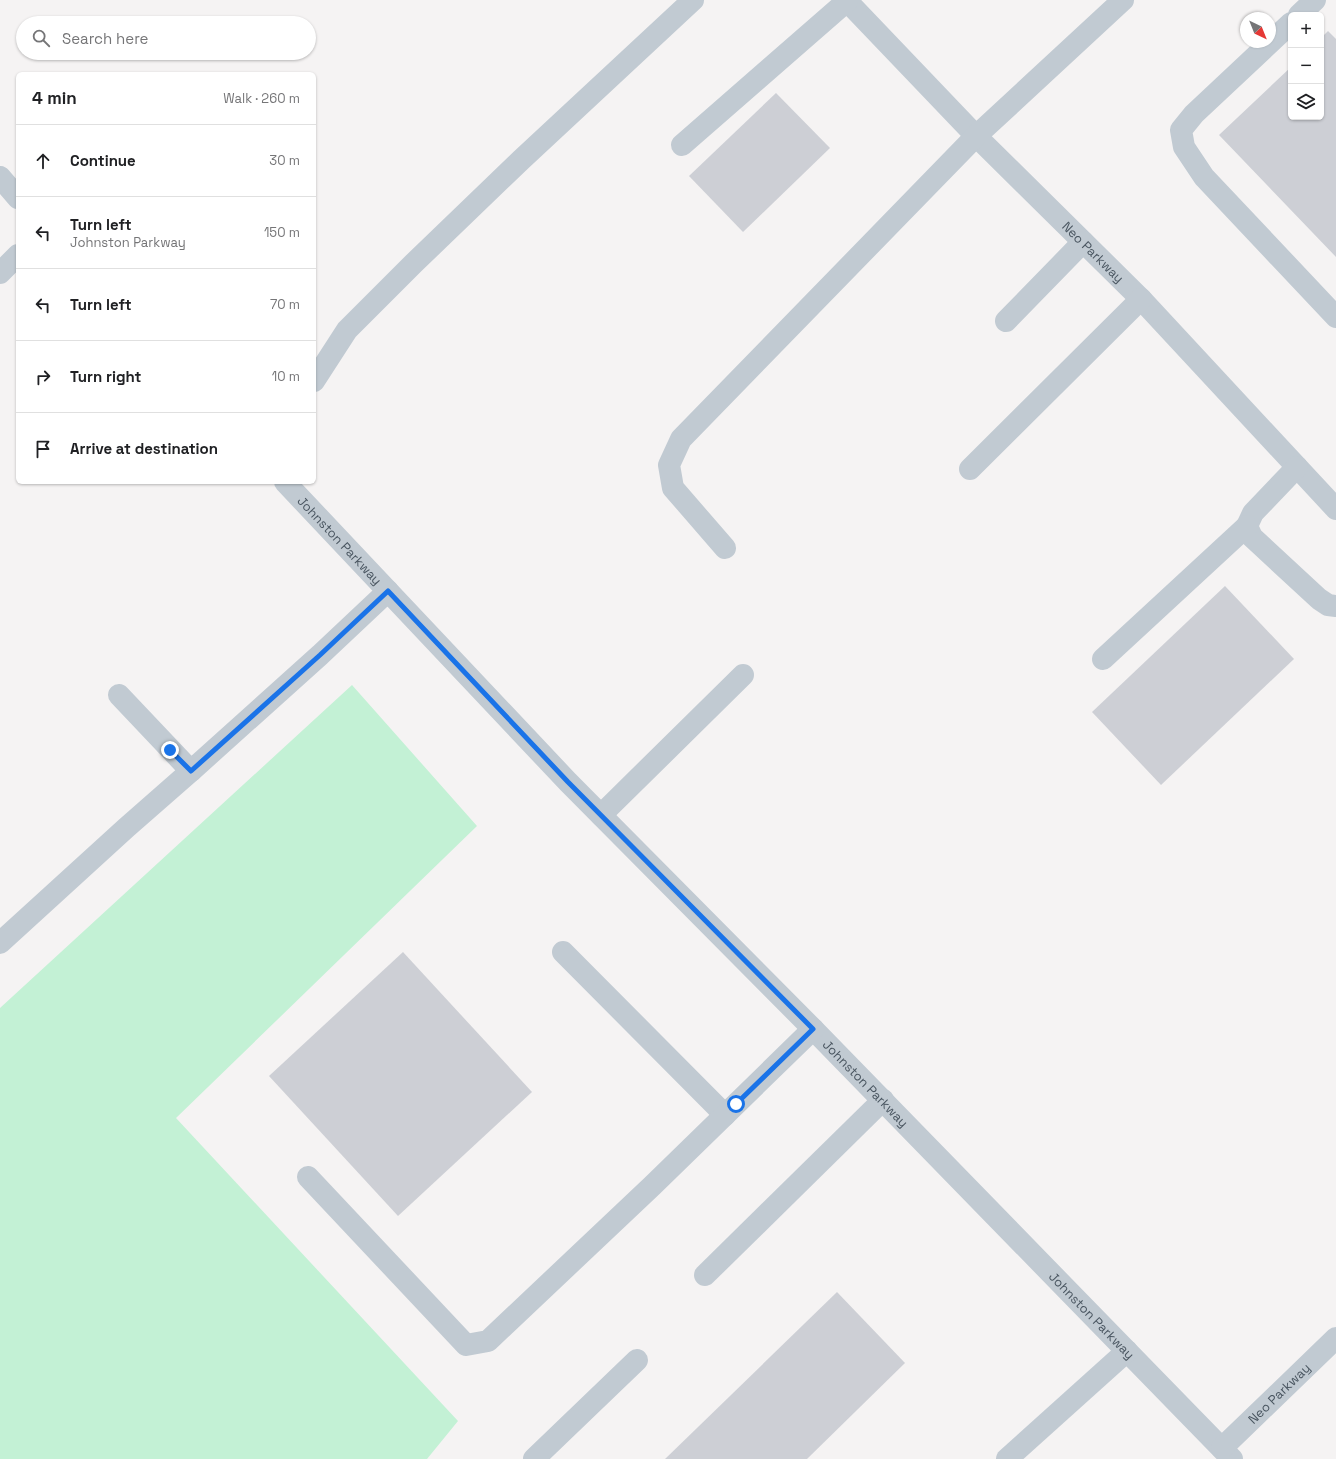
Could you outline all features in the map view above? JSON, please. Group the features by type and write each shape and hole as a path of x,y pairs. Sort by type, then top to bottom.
{"street":[{"path":"316,378 347,330 414,263 521,160 694,0"},
{"path":"682,145 847,0"},
{"name":"Neo Parkway","path":"847,0 976,136 1141,299 1336,509"},
{"path":"725,548 673,488 669,465 681,440 976,136 1123,0"},
{"path":"1302,12 1315,0"},
{"path":"1288,26 1194,114 1181,130 1184,147 1204,177 1336,317"},
{"path":"0,177 16,196"},
{"path":"1006,321 1084,242"},
{"path":"0,273 16,257"},
{"path":"970,468 1141,299"},
{"path":"1103,659 1247,526 1253,513 1297,467"},
{"name":"Johnston Parkway","path":"287,484 568,782 883,1100 1227,1454"},
{"path":"1247,526 1252,537 1319,599 1328,605 1336,606"},
{"path":"0,943 320,655 388,591"},
{"path":"601,815 743,675"},
{"path":"119,695 191,771"},
{"path":"563,952 725,1115"},
{"path":"308,1177 466,1345 488,1341 652,1186 813,1029"},
{"path":"705,1275 883,1100"},
{"name":"Neo Parkway","path":"1227,1454 1336,1338"},
{"path":"1007,1459 1127,1350"},
{"path":"534,1459 637,1360"}],"green space":[{"path":"352,685 477,826 176,1118 458,1421 427,1459 0,1459 0,1008"}],"building":[{"path":"1328,31 1336,39 1336,257 1219,135 1288,70 1288,120 1324,120 1324,35"},
{"path":"776,93 830,148 743,232 689,176"},
{"path":"1225,586 1294,659 1161,785 1092,712"},
{"path":"403,952 532,1092 398,1216 269,1076"},
{"path":"837,1292 905,1363 807,1459 665,1459"}],"route":[{"path":"170,750 191,771 320,655 388,591 568,782 813,1029 736,1104"}]}
